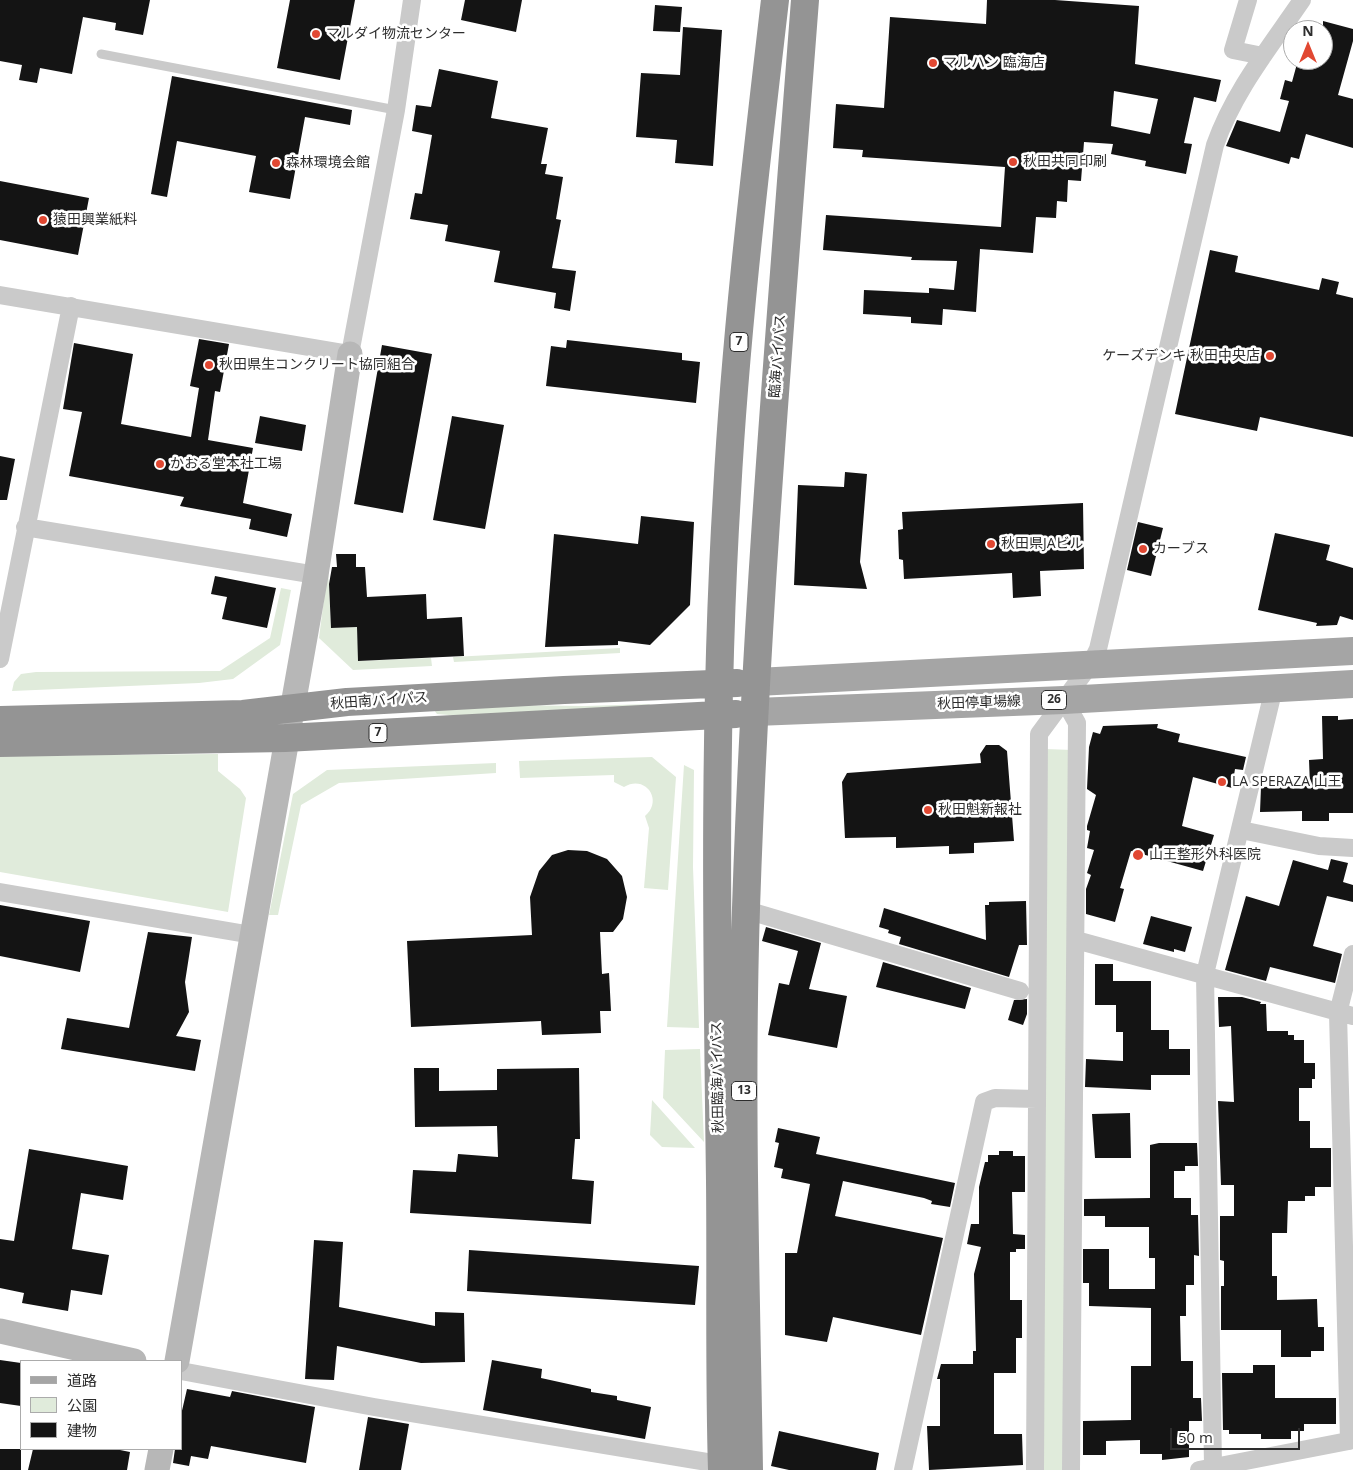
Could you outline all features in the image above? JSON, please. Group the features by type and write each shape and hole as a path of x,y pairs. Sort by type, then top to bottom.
{"highway":[{"name":"7","path":"718,685 727,492 746,254 775,0"},
{"name":"臨海バイパス","path":"755,712 779,337 805,0"},
{"name":"秋田南バイパス","path":"0,720 243,714 292,707 564,690 757,682"},
{"name":"秋田臨海バイパス","path":"718,685 716,939 722,1304 722,1468"},
{"name":"7","path":"0,743 285,738 717,717 755,712"},
{"name":"秋田臨海バイパス","path":"749,1469 743,1144 746,910 755,712"}],"main road":[{"path":"757,682 1353,651"},
{"name":"秋田停車場線","path":"755,712 1064,700 1353,684"}],"street":[{"path":"177,1360 285,738 316,575 350,354 396,110 412,0"},
{"path":"1248,0 1233,50 1263,56"},
{"path":"1035,1470 1039,734 1090,665 1100,643 1215,145 1225,116 1263,56 1302,0"},
{"path":"0,295 350,354"},
{"path":"0,659 25,527 71,306"},
{"path":"25,527 316,575"},
{"path":"1274,688 1205,974 1206,1468 1351,1440 1345,1015 1353,954"},
{"path":"1064,700 1077,724 1071,1470"},
{"path":"1241,830 1319,846 1353,848"},
{"path":"0,892 252,934"},
{"path":"746,910 1020,991"},
{"path":"1076,940 1205,974 1345,1015"},
{"path":"903,1470 984,1102 994,1098 1037,1099"},
{"path":"0,1332 129,1360"},
{"path":"182,1371 722,1468 749,1469"},
{"path":"157,1470 161,1450"}],"lane":[{"path":"101,54 396,110"}],"green space":[{"path":"328,567 331,628 357,627 359,661 431,658 432,666 353,670 319,638"},
{"path":"281,588 291,590 280,645 233,679 199,683 12,691 14,682 21,674 36,672 220,671 270,638"},
{"path":"620,648 620,653 454,662 453,657"},
{"path":"649,704 654,707 496,719 437,714 434,710 501,705 585,706"},
{"path":"1045,749 1073,750 1064,1470 1036,1470"},
{"path":"218,754 218,771 240,789 246,798 228,912 0,872 0,756"},
{"path":"652,757 676,777 668,890 644,888 649,828 645,816 653,803 650,791 645,786 632,784 624,787 614,782 614,775 520,778 519,761"},
{"path":"496,763 496,773 339,783 301,805 278,915 269,915 293,794 327,770"},
{"path":"684,765 694,770 693,867 699,1028 667,1027"},
{"path":"700,1049 704,1142 663,1098 665,1050"},
{"path":"652,1100 695,1148 662,1147 650,1135"}],"building":[{"path":"0,0 150,0 143,35 115,30 116,23 83,17 72,74 40,68 37,83 19,80 22,65 0,61"},
{"name":"マルダイ物流センター","path":"290,0 355,0 340,80 277,68"},
{"path":"465,0 522,0 516,32 461,20"},
{"path":"987,0 1055,0 1139,6 1135,64 1221,80 1216,102 1194,97 1184,143 1192,144 1186,174 1145,166 1146,161 1111,154 1113,144 1084,142 1081,181 1068,180 1067,202 1057,201 1056,218 1036,217 1033,253 980,249 976,312 943,309 942,325 911,323 911,317 863,314 864,290 929,293 929,288 954,290 957,261 911,260 912,257 823,250 826,215 1001,227 1005,167 862,157 863,150 833,148 836,104 884,108 890,17 986,24","holes":["1114,91 1158,99 1150,134 1111,126"]},
{"path":"655,5 682,7 680,32 653,31"},
{"path":"1333,24 1353,29 1353,41 1338,95 1353,99 1353,148 1306,134 1299,159 1291,157 1289,164 1226,146 1237,120 1280,132 1289,101 1280,99 1285,80 1292,82 1295,70 1333,70"},
{"path":"683,27 722,30 713,166 675,163 677,140 636,137 641,73 680,75"},
{"path":"439,69 498,81 491,118 548,128 541,164 547,164 545,174 563,177 556,219 561,220 552,268 576,271 570,311 554,308 556,293 494,282 500,251 445,241 448,225 410,219 415,193 422,194 432,135 412,131 416,105 431,107"},
{"path":"172,76 352,110 350,125 305,117 290,199 249,192 256,156 177,141 167,197 151,194"},
{"name":"猿田興業紙料","path":"0,181 89,198 78,255 0,240"},
{"name":"ケーズデンキ 秋田中央店","path":"1210,250 1238,256 1235,272 1319,290 1322,278 1339,282 1336,294 1353,298 1353,437 1260,417 1257,431 1175,414"},
{"path":"199,339 229,344 220,392 215,391 208,440 253,448 243,503 292,514 287,537 249,529 251,519 180,506 184,497 69,476 82,412 63,409 74,343 133,354 121,424 191,437 199,388 190,386"},
{"path":"567,340 682,353 682,360 700,362 696,403 546,386 551,346 566,348"},
{"path":"382,345 432,354 403,513 354,504"},
{"path":"260,416 306,425 302,451 255,443"},
{"path":"452,416 504,425 485,529 433,520"},
{"path":"0,456 15,459 7,500 0,500"},
{"path":"845,472 867,474 860,562 867,589 794,585 798,485 844,487"},
{"name":"秋田県JAビル","path":"1083,503 1084,569 1040,571 1041,596 1013,598 1012,573 904,579 903,560 899,559 898,530 903,529 902,512"},
{"path":"641,516 694,522 690,605 650,645 618,641 618,645 545,647 554,534 638,544"},
{"name":"カーブス","path":"1138,522 1163,528 1151,576 1127,570"},
{"path":"1275,533 1330,545 1326,560 1353,568 1353,620 1340,616 1337,625 1316,626 1317,623 1258,610"},
{"path":"336,554 356,554 356,567 365,567 367,597 426,594 427,619 462,617 464,656 358,661 357,627 331,628 329,584 332,567 337,567"},
{"path":"215,576 276,588 267,628 222,619 227,597 211,594"},
{"path":"1322,716 1338,716 1338,720 1353,719 1353,813 1329,813 1329,821 1302,821 1302,811 1260,812 1261,787 1310,786 1309,760 1323,759"},
{"path":"1158,724 1157,728 1180,734 1178,742 1246,757 1243,770 1235,769 1232,788 1193,777 1182,826 1214,835 1203,871 1131,851 1120,888 1124,889 1115,922 1086,914 1086,889 1091,875 1087,873 1094,850 1087,848 1090,831 1087,830 1087,826 1096,795 1087,789 1089,747 1093,732 1100,734 1103,726"},
{"name":"秋田魁新報社","path":"986,745 999,745 1007,751 1014,841 974,843 974,853 949,854 949,846 896,848 896,837 845,838 842,782 847,773 981,763 980,754"},
{"path":"568,850 587,851 607,859 622,876 627,897 623,919 613,932 600,932 602,974 609,973 611,1011 600,1011 601,1033 542,1035 541,1021 411,1027 407,941 532,935 530,897 539,871 552,855"},
{"path":"1331,859 1348,863 1343,882 1353,885 1353,902 1327,896 1313,946 1342,954 1335,983 1270,967 1266,981 1225,970 1246,896 1279,906 1293,860 1328,870"},
{"path":"1026,901 1027,945 1019,945 1009,977 899,944 901,937 888,933 889,930 879,927 884,908 986,940 985,905 989,905 989,902"},
{"path":"0,905 90,921 80,972 0,956"},
{"path":"1151,916 1192,927 1185,952 1174,949 1174,952 1143,944"},
{"path":"766,927 821,943 809,989 847,996 837,1048 768,1035 779,983 789,985 798,951 762,941"},
{"path":"148,932 192,937 185,982 189,1012 176,1036 201,1040 195,1071 61,1049 67,1018 129,1028"},
{"path":"883,962 971,988 965,1009 876,987"},
{"path":"1095,964 1113,964 1113,981 1151,981 1151,1030 1169,1030 1169,1049 1190,1049 1190,1075 1151,1075 1151,1090 1085,1087 1086,1059 1123,1061 1123,1032 1116,1032 1116,1005 1095,1005"},
{"path":"1218,997 1242,997 1261,1002 1260,1004 1266,1004 1267,1031 1288,1031 1288,1035 1294,1035 1294,1040 1304,1040 1304,1063 1315,1063 1315,1079 1312,1079 1312,1088 1299,1088 1299,1121 1310,1121 1310,1148 1331,1148 1331,1187 1315,1187 1315,1196 1305,1196 1305,1201 1288,1201 1287,1233 1272,1233 1272,1276 1277,1276 1277,1300 1317,1299 1318,1327 1324,1327 1324,1351 1311,1351 1311,1357 1281,1357 1281,1330 1221,1330 1221,1286 1224,1286 1224,1261 1220,1260 1220,1216 1234,1216 1234,1185 1221,1185 1218,1101 1234,1102 1231,1026 1219,1027"},
{"path":"1027,999 1027,1014 1023,1025 1008,1020 1014,1000"},
{"path":"414,1068 439,1068 439,1091 497,1090 497,1069 579,1068 580,1139 575,1139 572,1179 594,1181 591,1224 410,1213 413,1170 456,1172 458,1154 498,1157 497,1126 415,1127"},
{"path":"1130,1113 1131,1158 1095,1158 1092,1114"},
{"path":"778,1128 820,1137 816,1154 955,1183 950,1207 931,1204 932,1201 924,1198 843,1181 835,1216 943,1238 921,1335 833,1317 827,1342 785,1335 785,1253 797,1253 810,1184 781,1178 783,1169 774,1167 779,1143 775,1142"},
{"path":"1159,1143 1197,1143 1198,1166 1185,1166 1185,1171 1174,1171 1174,1198 1191,1198 1191,1215 1198,1215 1199,1256 1194,1255 1194,1285 1186,1285 1186,1316 1180,1316 1181,1361 1193,1361 1193,1398 1201,1398 1202,1421 1189,1421 1189,1457 1162,1460 1162,1454 1140,1454 1140,1440 1106,1441 1106,1455 1083,1455 1083,1421 1131,1420 1131,1366 1151,1366 1151,1308 1089,1306 1089,1283 1083,1283 1083,1249 1109,1249 1109,1289 1155,1289 1155,1258 1149,1258 1149,1227 1105,1227 1105,1216 1084,1216 1084,1199 1150,1198 1150,1145"},
{"path":"29,1149 128,1166 123,1200 81,1193 72,1249 109,1255 102,1295 71,1290 68,1311 22,1303 24,1293 0,1288 0,1239 14,1241"},
{"path":"999,1151 1013,1151 1013,1156 1025,1156 1025,1192 1012,1192 1013,1234 1025,1235 1025,1249 1016,1249 1016,1252 1010,1252 1010,1300 1022,1300 1022,1338 1016,1338 1016,1373 994,1373 994,1434 1022,1434 1023,1465 929,1470 927,1426 940,1426 940,1379 937,1379 941,1364 973,1364 973,1351 976,1351 974,1274 981,1247 967,1244 971,1224 979,1224 979,1187 985,1162 988,1162 988,1155 999,1155"},
{"path":"314,1240 343,1242 339,1307 435,1326 435,1312 464,1313 465,1362 421,1363 337,1346 334,1380 305,1379"},
{"path":"469,1250 699,1266 695,1305 467,1291"},
{"path":"0,1360 20,1363 20,1406 0,1403"},
{"path":"492,1360 542,1369 541,1378 591,1389 591,1392 617,1396 617,1400 651,1407 645,1439 483,1410"},
{"path":"1253,1365 1275,1365 1275,1398 1336,1398 1336,1424 1304,1424 1304,1431 1291,1431 1291,1439 1261,1439 1261,1434 1229,1434 1229,1430 1223,1430 1222,1373 1253,1373"},
{"path":"187,1389 230,1397 232,1391 315,1407 306,1463 211,1446 208,1459 191,1456 189,1466 173,1463 175,1450 182,1450 182,1411"},
{"path":"368,1417 409,1424 401,1470 359,1470"},
{"path":"779,1431 879,1453 876,1470 789,1470 771,1466"},
{"path":"0,1449 21,1450 21,1470 0,1470"},
{"path":"33,1450 120,1450 130,1452 127,1470 28,1470"}],"place":[{"name":"マルダイ物流センター","path":"316,34"},
{"name":"マルハン 臨海店","path":"933,63"},
{"name":"秋田共同印刷","path":"1013,162"},
{"name":"森林環境会館","path":"276,163"},
{"name":"猿田興業紙料","path":"43,220"},
{"name":"ケーズデンキ 秋田中央店","path":"1270,356"},
{"name":"秋田県生コンクリート協同組合","path":"209,365"},
{"name":"かおる堂本社工場","path":"160,464"},
{"name":"秋田県JAビル","path":"991,544"},
{"name":"カーブス","path":"1143,549"},
{"name":"LA SPERAZA 山王","path":"1222,782"},
{"name":"秋田魁新報社","path":"928,810"},
{"name":"山王整形外科医院","path":"1138,855"}]}
